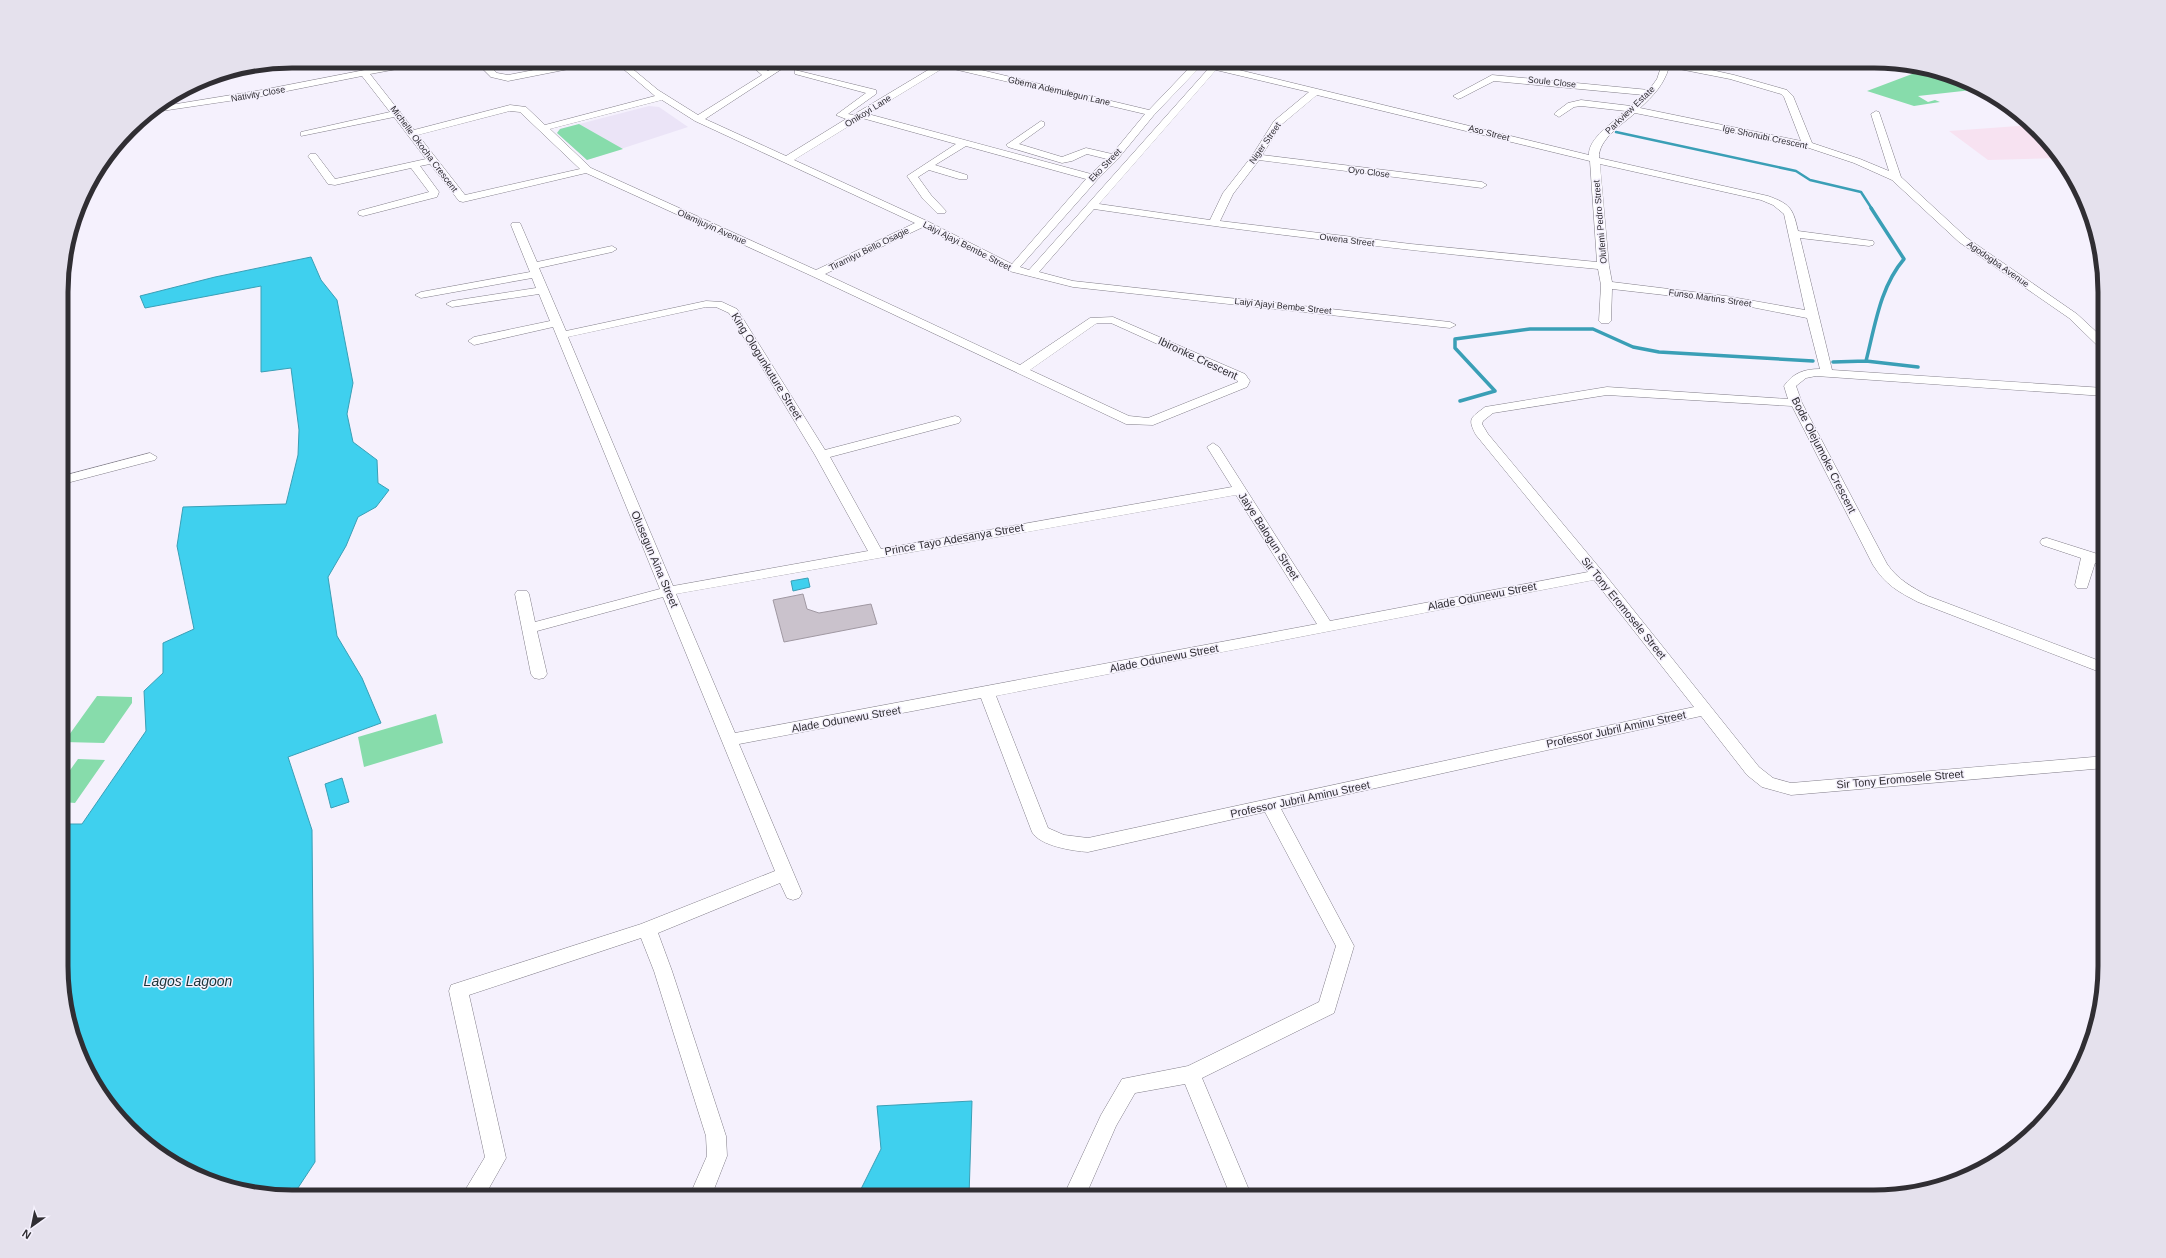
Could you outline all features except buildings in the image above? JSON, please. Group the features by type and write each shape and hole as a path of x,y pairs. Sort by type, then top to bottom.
{"street":[{"name":"Nativity Close","path":"163,109 262,94 392,68"},
{"path":"487,68 494,74 508,78 559,68"},
{"name":"Laiyi Ajayi Bembe Street","path":"627,68 663,97 698,119 922,223 1013,269 1073,284 1450,325"},
{"path":"760,68 768,74"},
{"path":"698,119 778,68"},
{"name":"Onikoyi Lane","path":"786,160 938,68"},
{"name":"Gbema Ademulegun Lane","path":"967,68 1152,113"},
{"name":"Eko Street","path":"1013,269 1093,178 1114,158 1190,68"},
{"name":"Eko Street","path":"1032,274 1212,68"},
{"name":"Aso Street","path":"1222,68 1315,92 1764,198 1784,208 1789,213 1794,234"},
{"name":"Parkview Estate","path":"1595,159 1594,150 1599,141 1631,109 1651,93 1665,68"},
{"path":"1690,68 1732,77 1784,92 1788,96 1808,145"},
{"path":"798,72 873,92 841,115 858,117 964,143 1093,178"},
{"name":"Michelle Okocha Crescent","path":"365,74 413,133 463,199 587,170"},
{"name":"Soule Close","path":"1458,96 1492,78 1651,93"},
{"name":"Niger Street","path":"1213,224 1228,193 1256,157 1277,123 1315,92"},
{"path":"544,128 663,97"},
{"name":"Ige Shonubi Crescent","path":"1559,114 1570,105 1581,103 1631,109 1808,145 1857,161 1896,178"},
{"name":"Olamijuyin Avenue","path":"413,133 515,108 527,110 587,170 816,274 1020,371"},
{"path":"304,134 397,113"},
{"path":"1876,114 1892,161 1896,178"},
{"path":"1041,124 1011,145 1062,160 1069,159 1086,151 1114,158"},
{"path":"941,211 912,177 964,143"},
{"path":"313,156 332,182 433,160"},
{"name":"Oyo Close","path":"1256,157 1482,185"},
{"name":"Olufemi Pedro Street","path":"1595,159 1603,266 1607,285 1605,321"},
{"path":"363,213 430,197 434,192 414,165"},
{"path":"927,166 964,177"},
{"name":"Agodogba Avenue","path":"1896,178 1963,240 2073,316 2098,339"},
{"name":"Owena Street","path":"1091,206 1213,224 1428,250 1603,266"},
{"name":"Tiramiyu Bello Osagie","path":"816,274 922,223"},
{"name":"Olusegun Aina Street","path":"516,225 793,893"},
{"path":"1827,372 1812,315 1794,234 1869,243"},
{"path":"421,295 535,270 612,249"},
{"name":"Funso Martins Street","path":"1607,285 1726,299 1812,315"},
{"path":"452,304 543,290"},
{"name":"King Ologunkuture Street","path":"560,329 706,304 727,306 733,311 822,455 876,553"},
{"name":"Ibironke Crescent","path":"1102,319 1113,320 1177,347 1241,377 1244,381 1243,384 1149,422 1136,422 1126,420 1020,371 1094,320 1102,319"},
{"path":"474,341 560,329"},
{"name":"Bode Olejumoke Crescent","path":"2098,392 1827,372 1802,374 1795,379 1790,386 1796,403 1880,565 1890,578 1902,588 1923,599 2098,667"},
{"name":"Sir Tony Eromosele Street","path":"1796,403 1607,391 1586,393 1489,410 1477,419 1476,424 1482,435 1598,575 1753,771 1768,783 1791,788 2098,762"},
{"path":"822,455 955,420"},
{"name":"Jaiye Balogun Street","path":"1213,446 1239,490 1326,625"},
{"path":"68,479 150,457"},
{"name":"Prince Tayo Adesanya Street","path":"530,628 669,591 876,553 1239,490"},
{"path":"2047,542 2098,559"},
{"path":"2082,585 2089,556"},
{"name":"Alade Odunewu Street","path":"730,740 987,693 1326,625 1598,575"},
{"path":"522,594 539,674"},
{"name":"Professor Jubril Aminu Street","path":"987,693 1041,832 1056,840 1073,844 1088,845 1705,710"},
{"path":"1077,1190 1108,1121 1129,1085 1191,1074 1230,1053 1327,1008 1345,946 1270,805"},
{"path":"476,1190 496,1158 458,991 647,929 786,874"},
{"path":"647,929 663,971 716,1136 717,1156 703,1190"},
{"path":"1191,1074 1239,1190"}],"shaded area":[{"path":"649,106 659,107 688,127 587,160 557,133 560,129"},
{"path":"2024,126 2053,158 1988,160 1949,131"}],"green space":[{"path":"1917,72 1946,80 1971,90 1918,96 1928,102 1935,100 1940,102 1914,106 1867,91"},
{"path":"579,124 623,149 587,160 557,133 560,129"},
{"path":"97,696 132,697 132,703 104,743 68,742 68,736"},
{"path":"436,714 443,743 364,767 358,737"},
{"path":"78,759 105,760 75,803 68,802 68,773"}],"water":[{"name":"Lagos Lagoon","path":"311,257 321,280 337,300 353,383 347,414 353,442 377,460 378,483 389,490 376,507 358,517 346,546 328,577 337,636 362,678 381,723 288,757 312,830 315,1162 297,1190 278,1190 249,1186 220,1178 180,1160 144,1134 114,1102 91,1065 76,1024 72,1009 68,980 68,824 82,824 146,731 144,691 163,673 163,643 194,629 177,546 183,507 286,504 298,455 299,430 291,368 261,372 261,286 145,308 140,296 215,277"},
{"path":"808,578 810,587 793,591 791,581"},
{"path":"342,778 349,802 331,808 325,784"},
{"path":"972,1101 969,1190 860,1190 881,1149 877,1106"}],"waterway":[{"path":"1616,132 1796,171 1810,180 1861,192 1872,209"},
{"path":"1866,361 1879,307 1889,282 1904,259 1871,208"},
{"path":"1460,401 1495,391 1455,348 1455,339 1530,329 1593,329 1633,347 1659,352 1813,361"},
{"path":"1833,362 1866,361"},
{"path":"1866,361 1918,367"}]}
